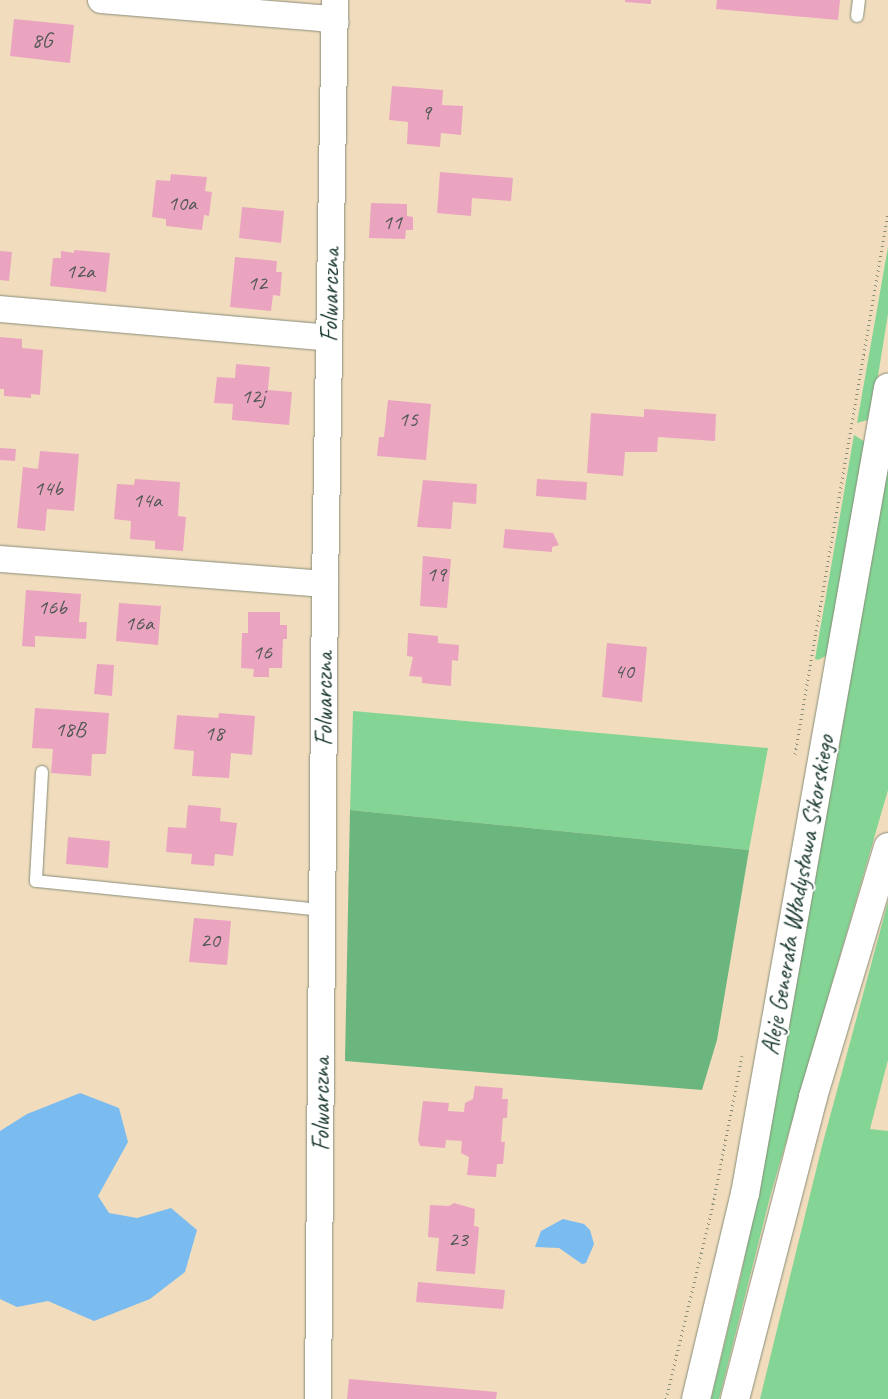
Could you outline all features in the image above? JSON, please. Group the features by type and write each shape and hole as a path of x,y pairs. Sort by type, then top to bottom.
{"main road":[{"name":"Aleje Generała Władysława Sikorskiego","path":"696,1399 745,1194 888,388"},
{"path":"735,1399 813,1097 888,847"}],"street":[{"path":"101,0 321,18 335,11"},
{"name":"Folwarczna","path":"318,1399 325,584 335,11"},
{"path":"0,309 329,338"},
{"path":"0,559 325,584"}],"lane":[{"path":"857,16 859,0"},
{"path":"42,772 36,881 322,910"}],"path":[{"path":"794,761 888,213"},
{"path":"666,1399 713,1204 744,1045"}],"green space":[{"path":"888,247 888,314 871,419 857,423"},
{"path":"854,435 867,443 828,655 818,660 815,659"},
{"path":"888,459 888,790 770,1197 719,1399 711,1399 741,1276 787,1037"},
{"path":"353,711 768,748 749,850 350,810"},
{"path":"350,810 749,850 717,1040 702,1090 345,1061"},
{"path":"888,902 888,1060 870,1129 888,1131 888,1399 760,1399 822,1146"}],"water":[{"path":"80,1093 119,1108 128,1142 98,1196 109,1213 137,1218 171,1208 197,1230 185,1272 150,1299 94,1321 48,1301 17,1307 0,1299 0,1131 27,1114"},
{"path":"563,1219 584,1224 590,1230 594,1244 586,1263 582,1264 559,1248 535,1247 541,1231"}],"building":[{"path":"625,0 651,0 651,4 625,2"},
{"path":"717,0 840,0 838,20 716,9"},
{"path":"14,19 74,25 70,63 10,56"},
{"path":"392,86 443,90 442,105 463,106 461,135 441,133 440,147 407,144 408,122 389,120"},
{"path":"440,172 513,178 511,201 472,198 471,216 437,213"},
{"path":"171,174 207,177 205,191 212,192 209,216 204,215 202,230 166,226 166,219 152,217 156,180 170,181"},
{"path":"371,203 407,204 407,216 413,217 413,230 406,230 405,239 369,238"},
{"path":"242,207 284,211 281,243 239,238"},
{"path":"74,250 110,253 106,292 50,286 53,258 61,258 61,251 74,253"},
{"path":"0,251 12,252 9,281 0,280"},
{"path":"235,257 277,261 276,272 282,272 280,296 273,295 271,311 230,307"},
{"path":"0,337 22,339 22,348 43,350 40,395 31,394 31,398 4,396 4,389 0,389"},
{"path":"236,364 270,367 268,390 292,392 289,425 232,420 233,404 214,403 217,377 235,378"},
{"path":"388,400 431,404 426,460 377,456 379,437 384,437"},
{"path":"644,409 716,414 715,441 658,437 657,452 625,452 623,476 587,473 591,413 644,417"},
{"path":"0,448 16,449 15,461 0,460"},
{"path":"40,451 79,454 74,511 47,509 45,531 17,528 23,467 38,469"},
{"path":"135,479 180,482 178,516 186,517 183,551 155,549 155,541 130,539 131,521 114,519 117,484 134,485"},
{"path":"537,479 587,482 586,500 536,496"},
{"path":"423,480 477,484 476,504 453,502 451,529 417,527"},
{"path":"505,529 553,533 559,545 552,547 552,552 503,548"},
{"path":"423,556 451,559 447,608 420,606"},
{"path":"26,590 81,594 79,622 87,622 86,639 35,636 35,647 22,646"},
{"path":"119,603 161,606 158,645 116,641"},
{"path":"248,612 280,612 280,625 287,625 287,639 283,639 282,668 269,668 269,677 253,677 254,669 241,668 242,633 248,633"},
{"path":"408,633 438,636 438,643 459,645 458,661 452,660 451,686 422,683 422,677 409,676 413,657 407,656"},
{"path":"607,643 647,647 642,702 602,697"},
{"path":"97,664 114,665 112,696 94,694"},
{"path":"35,708 109,713 106,754 92,754 91,776 51,773 53,749 32,748"},
{"path":"219,713 255,716 252,755 231,753 229,778 192,776 194,751 174,749 177,715 218,718"},
{"path":"188,805 221,808 220,821 237,823 233,856 215,854 214,866 191,864 192,854 166,852 168,827 186,828"},
{"path":"68,837 110,841 108,868 66,864"},
{"path":"194,918 231,921 227,965 189,962"},
{"path":"475,1086 503,1088 502,1099 508,1099 507,1118 503,1118 501,1142 505,1142 503,1164 497,1164 496,1177 467,1175 469,1157 461,1153 462,1141 446,1140 445,1148 420,1146 418,1140 423,1101 449,1103 448,1111 464,1112 465,1103 473,1099"},
{"path":"454,1203 475,1209 474,1226 479,1227 475,1274 436,1271 439,1238 428,1237 430,1205 449,1206"},
{"path":"418,1282 505,1290 503,1309 416,1302"},
{"path":"349,1379 497,1392 496,1399 347,1399"}]}
